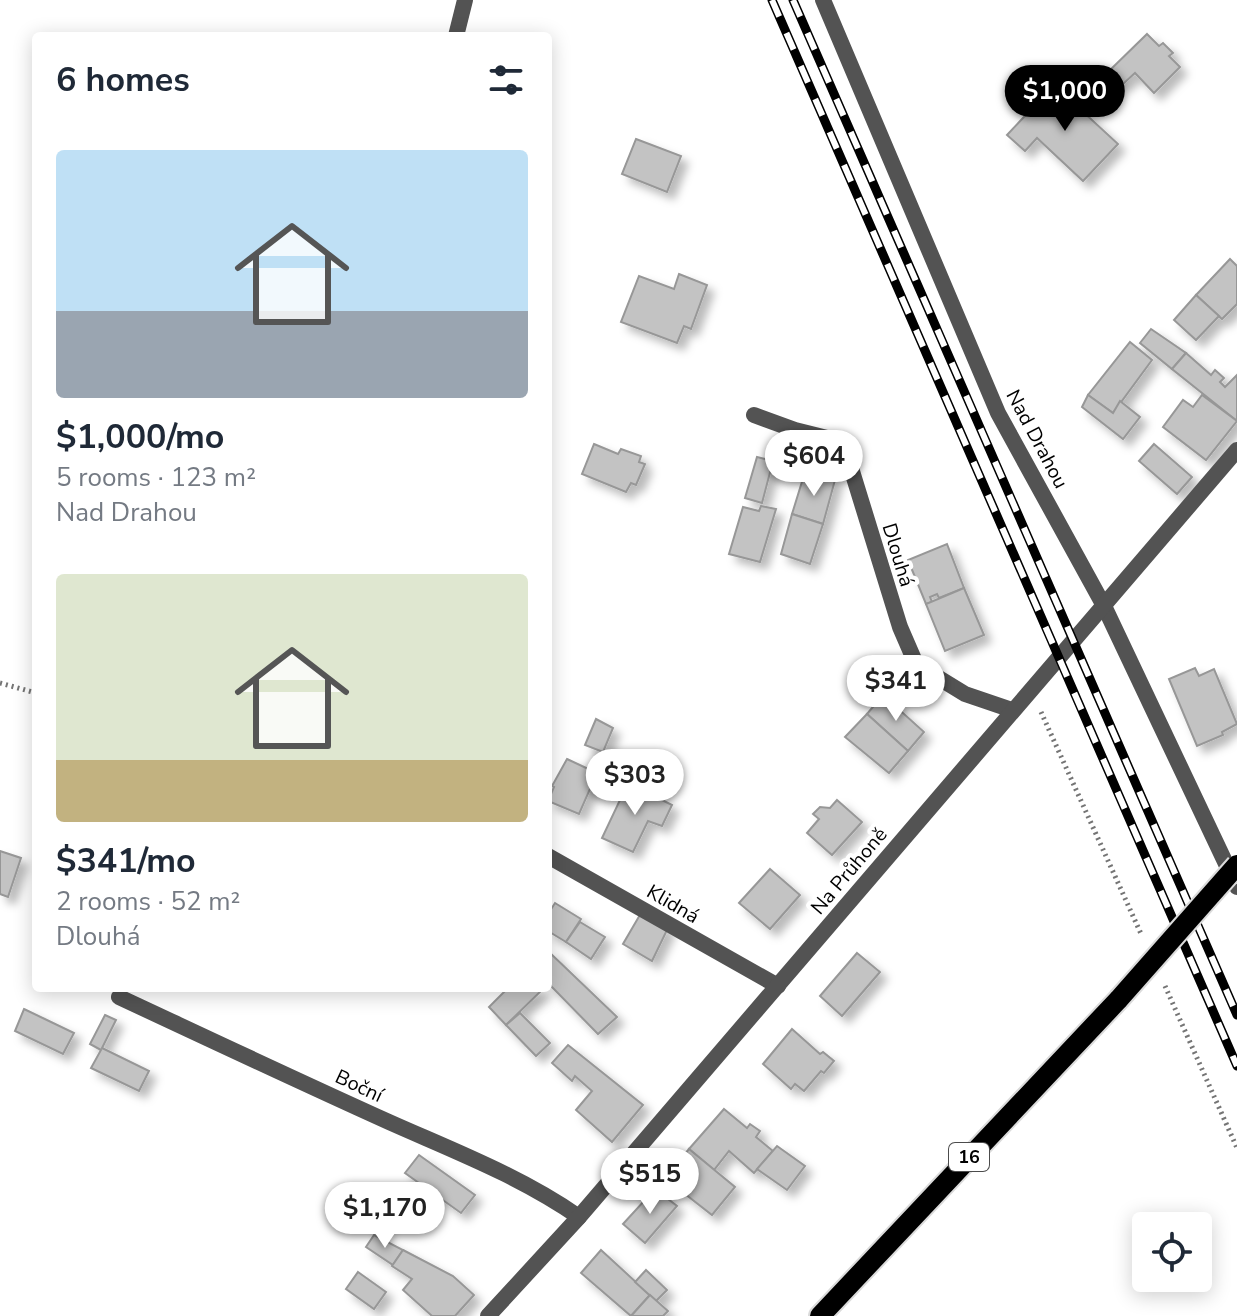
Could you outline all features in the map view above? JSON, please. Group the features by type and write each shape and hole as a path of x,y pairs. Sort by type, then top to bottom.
{"main road":[{"name":"16","path":"820,1316 1119,999 1237,865"}],"street":[{"path":"457,32 465,0"},
{"name":"Nad Drahou","path":"823,0 998,413 1104,606 1237,887"},
{"name":"Dlouhá","path":"754,415 795,430 843,442 900,627 916,664 965,694 1012,710"},
{"name":"Na Průhoně","path":"488,1316 579,1217 1237,450"},
{"name":"Klidná","path":"552,858 778,986"},
{"name":"Boční","path":"119,997 490,1165 579,1217"}],"path":[{"path":"0,683 32,692"},
{"path":"1031,690 1143,937"},
{"path":"1162,981 1237,1148"}],"building":[{"path":"1147,34 1159,46 1163,43 1173,53 1169,56 1180,67 1154,93 1135,73 1122,85 1108,72"},
{"path":"1054,85 1118,144 1083,181 1037,138 1025,151 1007,135"},
{"path":"636,139 681,156 667,192 622,174"},
{"path":"1230,259 1237,266 1237,304 1222,319 1196,295"},
{"path":"679,274 707,285 691,329 684,326 677,343 621,322 639,276 674,289"},
{"path":"1196,295 1219,316 1196,340 1174,320"},
{"path":"1151,329 1186,353 1172,369 1140,343"},
{"path":"1130,342 1152,360 1113,413 1088,395"},
{"path":"1186,353 1211,375 1215,370 1224,378 1220,382 1225,387 1237,375 1237,421 1172,369"},
{"path":"1088,395 1113,413 1120,401 1140,417 1123,439 1082,407"},
{"path":"1202,395 1237,421 1206,460 1163,427 1183,400 1193,407"},
{"path":"594,444 618,454 621,449 641,456 639,462 645,464 636,485 631,483 626,492 582,474"},
{"path":"1154,444 1192,477 1177,494 1139,461"},
{"path":"757,457 773,461 762,503 745,498"},
{"path":"805,472 835,480 823,524 792,514"},
{"path":"761,506 776,509 760,562 729,554 743,507 759,511"},
{"path":"792,514 823,524 810,564 781,554"},
{"path":"947,544 964,588 939,598 937,594 930,597 932,602 926,604 908,560"},
{"path":"964,588 984,635 945,651 926,604"},
{"path":"1195,668 1199,676 1214,669 1237,724 1222,732 1223,735 1197,746 1169,679"},
{"path":"883,695 924,732 908,751 867,714"},
{"path":"867,714 908,751 889,773 845,737"},
{"path":"596,719 613,728 603,752 585,745"},
{"path":"567,759 597,773 579,814 552,803 552,786"},
{"path":"628,783 672,805 662,826 648,821 633,852 602,838"},
{"path":"837,800 862,822 832,855 807,833 819,819 813,814 820,807 830,808"},
{"path":"0,851 21,858 8,897 0,894"},
{"path":"770,869 800,895 770,929 739,903"},
{"path":"555,903 581,919 566,942 552,933 552,908"},
{"path":"641,913 668,928 652,961 623,944"},
{"path":"580,922 605,937 591,959 566,942"},
{"path":"857,953 880,972 842,1016 820,996"},
{"path":"552,955 617,1017 598,1034 552,987"},
{"path":"504,992 540,992 506,1025 489,1007"},
{"path":"24,1009 74,1033 63,1054 15,1031"},
{"path":"520,1013 550,1043 536,1056 506,1025"},
{"path":"105,1015 116,1020 102,1048 149,1071 139,1091 91,1068 101,1050 90,1044"},
{"path":"792,1029 820,1054 823,1052 834,1061 804,1091 795,1084 791,1089 763,1064"},
{"path":"568,1045 643,1105 612,1142 576,1110 592,1091 575,1076 572,1081 552,1063"},
{"path":"724,1109 747,1128 750,1124 760,1131 756,1137 773,1151 754,1173 729,1151 714,1170 689,1149"},
{"path":"777,1146 805,1166 787,1190 757,1169"},
{"path":"689,1149 735,1187 712,1215 680,1190 684,1184 670,1172"},
{"path":"419,1155 475,1195 461,1213 405,1173"},
{"path":"655,1189 677,1206 645,1243 623,1224"},
{"path":"374,1235 403,1250 393,1265 366,1247"},
{"path":"403,1250 453,1276 474,1295 455,1316 432,1316 403,1290 412,1279 392,1266"},
{"path":"601,1250 650,1295 631,1316 581,1273"},
{"path":"646,1270 667,1290 656,1301 635,1282"},
{"path":"358,1272 386,1292 374,1309 346,1289"},
{"path":"650,1295 668,1311 663,1316 631,1316"}],"railway":[{"path":"772,0 1237,1066"},
{"path":"793,0 1237,1015"}]}
